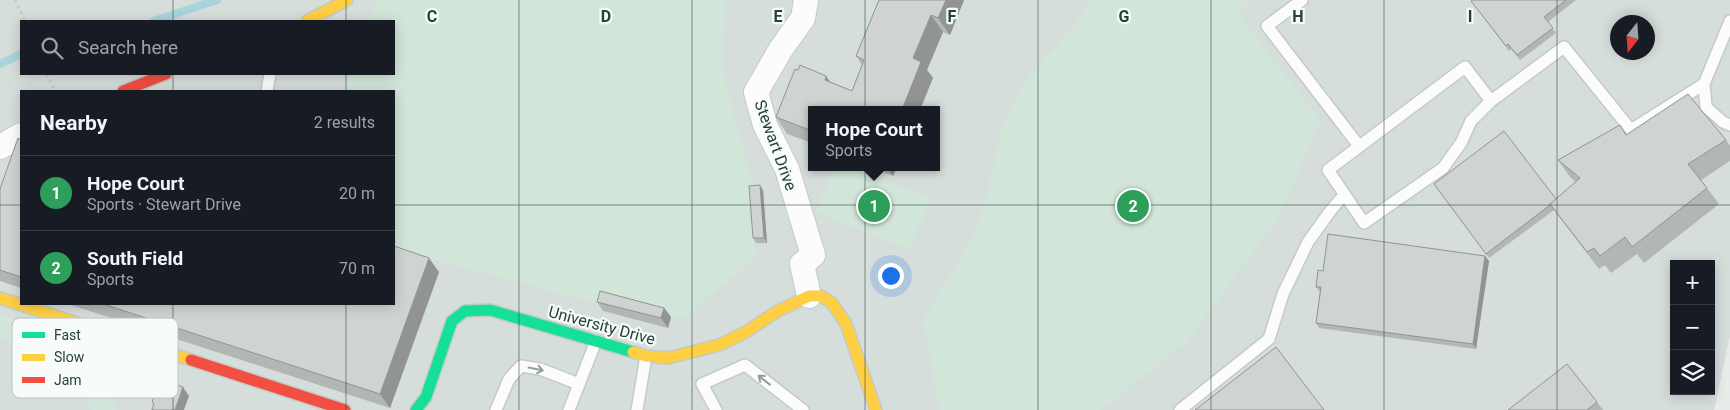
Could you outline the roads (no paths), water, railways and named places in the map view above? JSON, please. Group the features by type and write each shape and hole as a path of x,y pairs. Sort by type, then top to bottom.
{"street":[{"path":"309,20 347,0"},
{"name":"Stewart Drive","path":"806,0 803,18 781,49 756,92 765,125 788,169 813,255 802,264 809,296"},
{"path":"126,90 163,75"},
{"path":"0,146 20,135"},
{"path":"809,296 821,296 832,303 846,324 876,410"},
{"name":"University Drive","path":"416,410 426,397 452,320 466,311 490,310 646,356 668,358 719,345 746,332 776,312 809,296"},
{"path":"0,298 20,304"},
{"path":"22,305 62,318"},
{"path":"178,356 345,410"}],"lane":[{"path":"1302,0 1267,26 1359,146"},
{"path":"1730,21 1704,84 1706,107 1730,125"},
{"path":"1491,101 1464,66 1328,170 1364,223 1443,168 1461,144 1471,121 1491,101 1564,47 1631,130 1704,84"},
{"path":"267,90 270,75"},
{"path":"1180,410 1269,339 1283,294 1308,242 1344,195"},
{"path":"569,410 596,341"},
{"path":"637,410 646,356"},
{"path":"716,410 702,384 745,365 803,410"},
{"path":"496,410 509,379 521,366 540,369 579,384"}],"waterway":[{"path":"157,20 217,0"},
{"path":"0,64 20,54"}],"place":[{"name":"Hope Court","path":"874,206"},
{"name":"South Field","path":"1133,206"}]}
